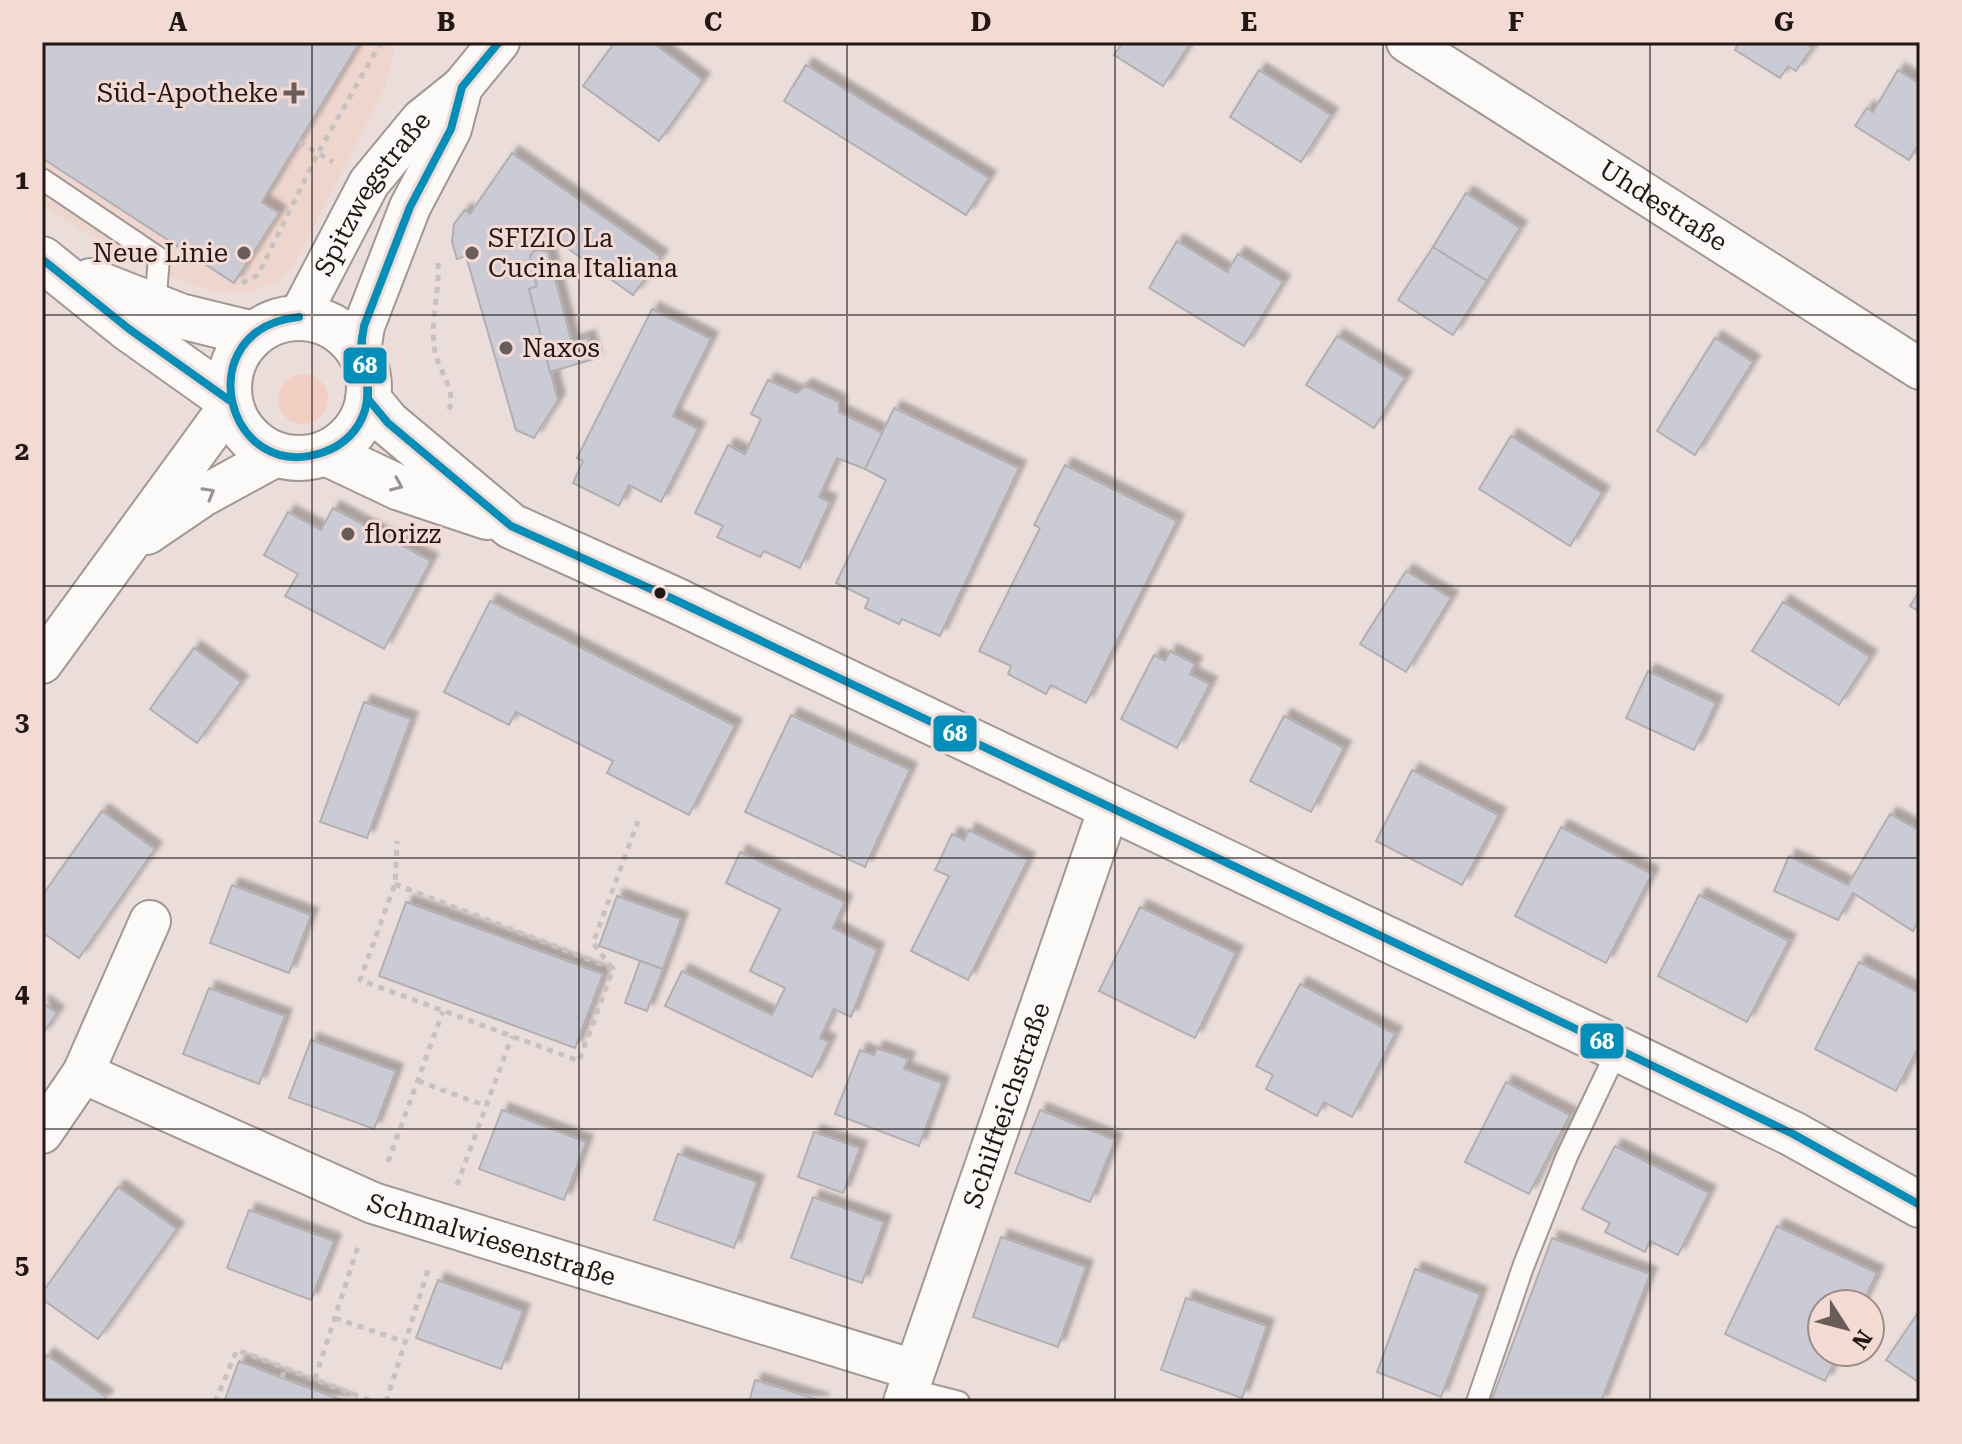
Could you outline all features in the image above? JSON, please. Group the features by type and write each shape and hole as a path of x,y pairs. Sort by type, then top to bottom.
{"street":[{"path":"360,352 364,326 410,207 451,129 462,87 499,42"},
{"name":"Uhdestraße","path":"1407,42 1920,369"},
{"name":"Spitzwegstraße","path":"299,317 369,183 421,120 462,87"},
{"path":"48,263 180,316 253,334"},
{"path":"48,263 129,329 230,403"},
{"path":"299,317 323,321 344,334 360,352 368,375 368,399 360,422 346,440 326,453 302,458 278,455 248,437 237,422 230,403 229,375 238,353 253,334 275,321 299,317"},
{"path":"368,399 388,423 511,526"},
{"path":"42,663 230,403"},
{"path":"326,453 400,488 511,526 699,611 1793,1134 1920,1205"},
{"path":"121,552 203,496 278,455"},
{"name":"Schilfteichstraße","path":"909,1387 1109,808"},
{"path":"42,1133 83,1073 150,921"},
{"name":"Schmalwiesenstraße","path":"83,1073 373,1203 909,1387"}],"lane":[{"path":"42,179 159,258 155,306"},
{"path":"1477,1402 1523,1267 1567,1156 1618,1049"},
{"path":"909,1387 959,1402"}],"path":[{"path":"233,287 258,275 318,153 381,42"},
{"path":"410,207 436,243 439,279 432,309 433,338 438,364 449,386 451,407 425,452"},
{"path":"613,969 593,943 638,821"},
{"path":"397,841 395,884 360,980 579,1061 613,969"},
{"path":"395,884 613,969"},
{"path":"427,1005 433,995"},
{"path":"315,1379 373,1203 443,1011"},
{"path":"535,1045 540,1035"},
{"path":"386,1402 443,1225 512,1036"},
{"path":"418,1081 486,1106"},
{"path":"335,1318 405,1342"},
{"path":"215,1402 237,1350 374,1402"},
{"path":"282,1378 285,1368"}],"shaded area":[{"path":"42,42 396,42 385,88 299,256 279,281 246,292 212,292 138,265 42,206"},
{"path":"303,374 321,381 328,399 321,417 303,424 285,417 278,399 285,381"}],"building":[{"path":"42,42 360,42 262,202 279,213 234,283 42,158"},
{"path":"615,42 652,42 703,80 659,141 583,86"},
{"path":"1123,42 1191,42 1163,86 1114,55"},
{"path":"1739,42 1803,42 1812,48 1796,71 1788,66 1780,78 1735,50"},
{"path":"806,65 989,178 966,215 784,101"},
{"path":"1259,70 1331,115 1301,162 1230,117"},
{"path":"1898,70 1920,84 1920,142 1909,160 1855,126 1867,108 1873,112"},
{"path":"512,153 661,257 633,295 556,240 548,251 535,250 530,256 537,286 529,289 558,400 534,438 516,430 466,256 457,259 452,242 454,224 465,210 470,214"},
{"path":"1466,193 1520,228 1487,281 1433,247"},
{"path":"1177,241 1227,272 1238,254 1283,282 1244,346 1149,288"},
{"path":"1433,247 1487,281 1453,335 1398,300"},
{"path":"535,250 548,251 572,343 588,337 594,359 550,372 529,289 537,286 530,256"},
{"path":"652,309 711,339 673,416 698,429 661,502 629,485 619,506 573,483 583,461 577,458"},
{"path":"1337,336 1405,378 1374,428 1306,385"},
{"path":"1715,338 1753,362 1695,455 1657,431"},
{"path":"768,380 797,393 805,386 839,402 839,412 883,433 865,469 837,458 819,497 830,502 800,568 764,551 760,557 717,537 723,526 695,513 728,445 745,454 761,419 751,414"},
{"path":"894,408 1019,468 940,636 902,619 899,624 865,608 869,599 836,583 886,480 865,469"},
{"path":"1511,436 1602,493 1570,546 1479,489"},
{"path":"1065,465 1177,521 1086,703 1051,685 1046,694 1008,674 1011,666 979,651 1040,528 1034,525"},
{"path":"333,508 431,561 384,649 285,596 298,574 264,555 288,512 321,530"},
{"path":"1406,571 1451,598 1406,672 1360,644"},
{"path":"1920,590 1920,612 1910,606"},
{"path":"490,601 735,726 689,815 607,773 613,761 516,712 509,725 444,692"},
{"path":"1783,602 1870,657 1839,705 1752,651"},
{"path":"194,648 241,682 197,743 150,709"},
{"path":"1170,651 1195,664 1190,674 1210,684 1177,748 1121,719 1154,655 1165,661"},
{"path":"1648,671 1716,703 1694,750 1626,718"},
{"path":"364,702 411,719 367,838 320,822"},
{"path":"791,715 910,770 865,867 745,812"},
{"path":"1284,716 1344,748 1311,812 1250,781"},
{"path":"1412,770 1499,815 1462,885 1376,841"},
{"path":"102,811 155,849 79,958 42,932 42,896"},
{"path":"1890,814 1920,831 1920,919 1913,931 1853,893 1838,920 1774,891 1789,856 1848,885"},
{"path":"1561,827 1652,874 1606,963 1515,916"},
{"path":"969,830 1028,860 968,980 911,951 949,876 935,870 952,834 964,840"},
{"path":"740,852 845,902 833,928 877,950 851,1017 834,1009 820,1038 829,1042 812,1077 665,1006 682,971 772,1015 785,988 750,971 780,909 726,883"},
{"path":"232,885 311,915 289,973 210,943"},
{"path":"1699,895 1789,941 1747,1022 1658,976"},
{"path":"617,896 681,919 663,969 599,946"},
{"path":"406,902 603,974 575,1048 379,976"},
{"path":"1140,907 1236,953 1195,1038 1099,991"},
{"path":"640,961 663,969 647,1011 625,1003"},
{"path":"1859,962 1920,993 1920,1044 1896,1091 1815,1049"},
{"path":"1300,984 1395,1034 1352,1117 1324,1102 1317,1116 1266,1089 1273,1075 1256,1066"},
{"path":"209,988 285,1016 259,1084 183,1054"},
{"path":"42,1002 57,1013 42,1035"},
{"path":"311,1040 396,1071 374,1129 289,1098"},
{"path":"877,1048 908,1059 904,1069 942,1083 919,1146 835,1114 860,1050 874,1055"},
{"path":"1506,1082 1570,1115 1529,1194 1465,1162"},
{"path":"502,1110 586,1142 564,1200 479,1169"},
{"path":"1040,1110 1115,1140 1090,1202 1015,1173"},
{"path":"814,1132 860,1148 843,1193 798,1177"},
{"path":"1615,1146 1709,1193 1678,1255 1650,1241 1645,1252 1605,1232 1610,1223 1582,1209"},
{"path":"678,1154 757,1182 734,1248 654,1220"},
{"path":"118,1187 177,1229 98,1339 42,1299 42,1293"},
{"path":"813,1197 884,1222 862,1283 791,1258"},
{"path":"249,1210 334,1241 311,1300 227,1268"},
{"path":"1777,1226 1877,1273 1870,1288 1806,1288 1806,1368 1831,1368 1825,1381 1725,1334"},
{"path":"1001,1237 1086,1267 1058,1347 973,1317"},
{"path":"1552,1238 1650,1274 1601,1402 1491,1402"},
{"path":"1415,1269 1480,1294 1441,1397 1377,1372"},
{"path":"438,1280 523,1311 501,1369 416,1338"},
{"path":"1186,1298 1267,1326 1242,1398 1161,1370"},
{"path":"1920,1310 1920,1383 1886,1360"},
{"path":"47,1355 106,1397 103,1402 42,1402 42,1362"},
{"path":"239,1361 282,1378 348,1402 224,1402"},
{"path":"755,1380 822,1401 822,1402 749,1402"}],"transit line":[{"name":"68","path":"499,42 462,87 451,129 410,207 364,326 360,352 368,375 368,399 388,423 511,526 671,598 1618,1049 1793,1134 1920,1205"},
{"name":"68","path":"42,259 129,329 229,400"},
{"name":"68","path":"299,317 264,328 241,348 231,374 232,402 243,428 263,447 290,457 331,449 350,436 359,424 367,401 362,337"}],"place":[{"name":"Süd-Apotheke","path":"294,93"},
{"name":"Neue Linie","path":"244,253"},
{"name":"SFIZIO La Cucina Italiana","path":"472,253"},
{"name":"Naxos","path":"506,348"},
{"name":"florizz","path":"348,534"}]}
